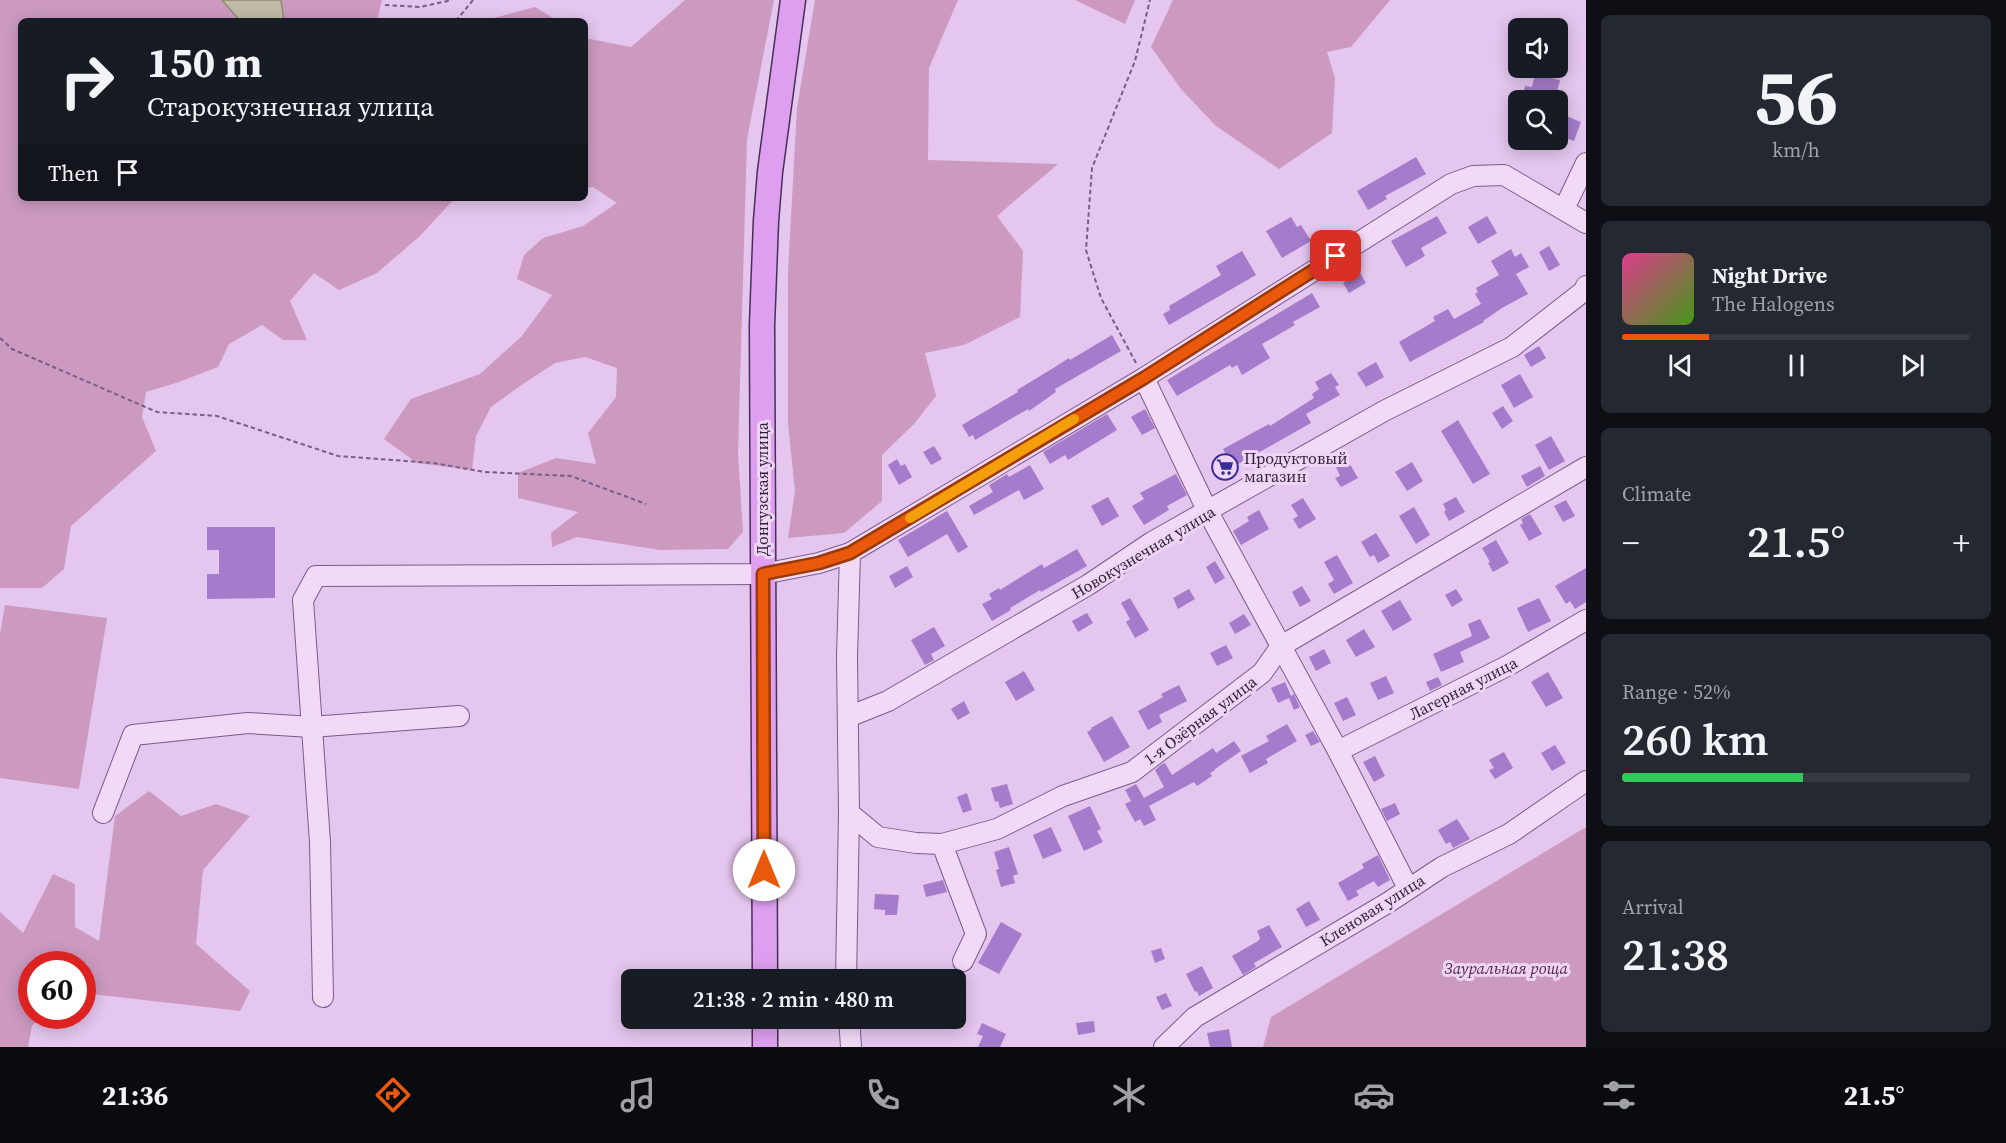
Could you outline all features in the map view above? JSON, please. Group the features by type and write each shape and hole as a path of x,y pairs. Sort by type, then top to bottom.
{"main road":[{"name":"Донгузская улица","path":"765,969 762,337 766,221 793,0"},
{"path":"765,1029 765,1047"}],"street":[{"path":"1564,209 1586,163"},
{"path":"323,997 320,842 303,600 316,576 763,574 819,563 850,553 1144,378 1451,184 1473,176 1504,175 1586,223"},
{"name":"Новокузнечная улица","path":"848,717 898,696 1088,585 1152,543 1384,411 1512,347 1584,291 1586,286"},
{"path":"1144,378 1208,512 1338,751 1408,888"},
{"name":"1-я Озёрная улица","path":"878,837 916,843 942,844 997,829 1063,796 1132,772 1262,673 1281,646 1586,468"},
{"path":"846,969 849,813 847,657 850,553"},
{"name":"Лагерная улица","path":"1338,751 1509,665 1586,620"},
{"path":"103,813 133,735 248,723 311,727 459,716"},
{"name":"Кленовая улица","path":"1164,1047 1196,1017 1389,902 1442,867 1509,834 1586,782"},
{"path":"848,860 860,847 878,837 849,813"},
{"path":"942,844 976,934 963,962"},
{"path":"850,1029 851,1047"}],"path":[{"path":"385,5 420,7 453,0"},
{"path":"458,18 473,0"},
{"path":"1144,378 1101,298 1086,250 1092,168 1135,61 1150,0"},
{"path":"0,338 12,348 157,412 217,416 338,456 433,463 485,472 571,476 646,504"}],"green space":[{"path":"0,0 382,0 378,18 18,18 18,201 452,201 420,236 377,273 339,290 314,273 290,301 307,340 283,340 262,325 229,344 218,367 146,392 142,417 156,451 71,526 64,569 42,588 0,588"},
{"path":"685,0 774,0 747,139 738,453 743,532 728,549 660,550 577,537 552,547 551,533 578,512 518,498 518,473 556,458 596,464 588,433 616,397 617,368 585,357 555,363 491,407 476,436 472,470 417,463 384,439 411,399 480,374 522,336 552,295 517,279 524,255 543,238 583,226 617,203 593,187 588,188 588,39 631,47"},
{"path":"815,0 958,0 929,68 928,160 1058,164 997,216 1023,251 1020,317 964,345 925,353 936,396 914,424 882,455 882,501 844,533 788,538 795,491 788,424 788,271 797,108"},
{"path":"1075,0 1135,0 1125,24"},
{"path":"1173,0 1390,0 1351,47 1327,52 1335,78 1332,133 1279,169 1216,126 1181,89 1151,47"},
{"path":"535,7 553,18 494,18"},
{"path":"5,605 107,618 79,789 0,778 0,634"},
{"path":"149,791 181,816 216,804 250,816 203,870 196,944 250,991 240,1011 96,994 96,951 18,951 18,1029 31,1029 28,1047 0,1047 0,912 23,933 53,874 75,884 75,927 99,941 115,816"},
{"name":"Зауральная роща","path":"1586,827 1586,1047 1263,1047 1271,1017"}],"shaded area":[{"path":"222,0 281,0 284,18 237,18"}],"building":[{"path":"1534,78 1560,80 1558,90 1524,90 1525,86 1532,87"},
{"path":"1568,117 1581,122 1574,141 1568,139"},
{"path":"1416,157 1426,174 1385,196 1387,199 1368,210 1357,191"},
{"path":"1437,216 1447,233 1421,248 1425,256 1406,267 1391,241"},
{"path":"1487,216 1497,233 1478,244 1468,227"},
{"path":"1291,217 1297,227 1301,225 1311,241 1282,258 1266,231"},
{"path":"1549,246 1560,265 1549,271 1539,252"},
{"path":"1511,249 1515,257 1521,253 1529,267 1516,274 1528,294 1502,308 1484,322 1410,362 1399,342 1435,321 1433,317 1448,309 1454,319 1481,304 1475,294 1478,292 1476,288 1499,275 1491,261"},
{"path":"1242,251 1256,275 1169,325 1163,314 1170,310 1169,306 1221,275 1216,266"},
{"path":"1356,266 1366,283 1349,293 1343,283 1347,280 1344,274"},
{"path":"1312,293 1320,307 1293,322 1295,325 1262,344 1270,358 1242,375 1237,365 1232,368 1230,365 1177,396 1167,380"},
{"path":"1112,335 1121,351 1055,389 1056,392 1029,411 1028,409 975,440 973,435 969,437 962,425 1069,358 1070,360"},
{"path":"1539,346 1546,358 1531,367 1524,355"},
{"path":"1376,362 1384,377 1366,387 1357,373"},
{"path":"1331,373 1339,385 1335,387 1340,395 1306,414 1311,423 1233,467 1223,449 1269,424 1270,426 1314,398 1312,394 1319,389 1315,382"},
{"path":"1520,374 1533,397 1514,408 1501,385"},
{"path":"1503,406 1513,421 1502,429 1492,413"},
{"path":"1145,409 1155,428 1142,435 1131,417"},
{"path":"1107,414 1117,430 1068,460 1065,455 1050,464 1043,452"},
{"path":"1458,420 1490,474 1473,484 1441,431"},
{"path":"1551,436 1565,461 1549,470 1535,445"},
{"path":"934,446 942,459 931,465 923,452"},
{"path":"897,459 901,466 905,464 912,477 899,485 888,465"},
{"path":"1348,461 1358,478 1341,487 1335,478 1340,476 1336,467"},
{"path":"1412,462 1423,481 1407,491 1395,472"},
{"path":"1030,465 1044,489 1024,500 1019,490 974,515 969,506 993,492 989,485 1007,474 1009,477"},
{"path":"1540,466 1545,476 1527,487 1521,476"},
{"path":"1176,474 1187,495 1167,506 1169,510 1144,525 1132,506 1144,499 1140,493"},
{"path":"1108,497 1119,516 1102,526 1091,506"},
{"path":"1456,497 1465,512 1449,521 1443,504"},
{"path":"1303,498 1316,519 1299,529 1293,519 1298,516 1291,505"},
{"path":"1566,500 1575,516 1563,522 1554,506"},
{"path":"1414,507 1430,535 1416,544 1399,516"},
{"path":"1259,510 1269,529 1241,545 1233,531 1249,521 1247,517"},
{"path":"947,511 968,547 958,553 947,534 908,557 898,540"},
{"path":"1530,514 1542,534 1529,541 1520,525 1523,523 1521,519"},
{"path":"207,527 275,527 275,598 207,599 207,574 219,574 219,550 207,550"},
{"path":"1376,533 1390,556 1378,563 1374,555 1370,557 1361,542"},
{"path":"1496,540 1509,563 1493,572 1482,548"},
{"path":"1077,549 1087,566 1041,592 1040,590 992,621 982,604 992,599 989,594 999,588 1000,590 1042,564 1044,568"},
{"path":"1337,555 1353,583 1334,594 1328,584 1334,580 1324,562"},
{"path":"1215,561 1225,578 1215,584 1206,567"},
{"path":"907,566 913,577 895,588 889,576"},
{"path":"1586,568 1586,602 1575,609 1570,601 1566,604 1555,586"},
{"path":"1302,586 1311,601 1300,607 1292,592"},
{"path":"1189,589 1195,599 1178,609 1173,598"},
{"path":"1456,589 1463,600 1452,607 1445,595"},
{"path":"1130,598 1149,630 1135,638 1126,622 1130,619 1121,603"},
{"path":"1539,598 1551,621 1528,632 1517,608"},
{"path":"1400,600 1412,620 1393,631 1381,611"},
{"path":"1087,613 1093,623 1078,632 1072,621"},
{"path":"1244,614 1251,625 1235,634 1229,623"},
{"path":"1480,619 1490,638 1460,652 1464,662 1441,672 1433,654 1472,636 1468,624"},
{"path":"934,627 945,646 931,654 934,660 925,665 911,640"},
{"path":"1364,629 1375,647 1356,657 1346,640"},
{"path":"1226,645 1233,658 1217,666 1210,653"},
{"path":"1324,649 1331,663 1316,671 1309,657"},
{"path":"1024,671 1035,690 1016,701 1005,682"},
{"path":"1548,672 1563,698 1546,707 1531,682"},
{"path":"1386,676 1394,693 1378,700 1370,683"},
{"path":"1438,677 1442,685 1430,691 1426,682"},
{"path":"1285,682 1291,696 1294,694 1300,707 1294,710 1289,698 1278,703 1271,688"},
{"path":"1179,685 1187,701 1159,715 1162,722 1148,730 1138,711 1163,697 1161,694"},
{"path":"1347,697 1356,715 1343,721 1334,703"},
{"path":"964,701 970,713 958,720 951,709"},
{"path":"1112,716 1130,747 1104,762 1087,732"},
{"path":"1287,724 1297,741 1266,759 1268,763 1250,773 1241,756 1269,741 1266,736"},
{"path":"1313,731 1320,742 1311,746 1305,735"},
{"path":"1234,741 1241,751 1210,773 1212,776 1197,786 1194,782 1149,806 1156,820 1144,826 1140,819 1135,822 1125,804 1131,801 1125,790 1136,784 1144,798 1164,787 1155,770 1162,764 1165,763 1172,775 1213,748 1216,753"},
{"path":"1555,745 1566,763 1552,771 1541,753"},
{"path":"1504,752 1513,768 1495,779 1489,770 1494,768 1489,760"},
{"path":"1375,756 1385,776 1374,782 1363,762"},
{"path":"1007,784 1013,804 1000,808 998,801 995,802 991,788"},
{"path":"967,793 972,810 963,813 957,797"},
{"path":"1395,803 1400,814 1387,821 1381,809"},
{"path":"1090,806 1101,829 1097,831 1103,842 1084,851 1068,816"},
{"path":"1457,819 1470,839 1453,848 1450,842 1446,844 1438,830"},
{"path":"1051,827 1062,851 1043,859 1033,835"},
{"path":"1009,847 1018,874 1013,876 1015,883 1001,887 994,852"},
{"path":"1378,855 1390,880 1378,887 1374,881 1356,891 1359,895 1348,901 1338,883 1364,868 1362,864"},
{"path":"943,880 947,892 926,897 923,885"},
{"path":"875,894 899,895 897,915 885,915 885,910 874,909"},
{"path":"1309,901 1320,920 1306,927 1296,909"},
{"path":"1001,922 1022,934 999,974 978,963"},
{"path":"1269,925 1282,947 1254,963 1256,967 1243,975 1232,956 1258,941 1260,938 1257,931"},
{"path":"1161,948 1165,959 1155,963 1151,951"},
{"path":"1202,966 1213,988 1199,996 1186,974"},
{"path":"1166,993 1172,1006 1162,1010 1156,997"},
{"path":"1094,1021 1095,1032 1078,1035 1076,1023"},
{"path":"982,1023 1006,1034 1000,1047 978,1047 983,1036 977,1034"},
{"path":"1229,1029 1232,1047 1210,1047 1207,1033"}],"slow traffic":[{"path":"910,518 1074,419"}],"place":[{"name":"Продуктовый магазин","path":"1225,467"}],"route":[{"path":"764,870 763,574 819,563 850,553 1144,378 1336,256"}]}
